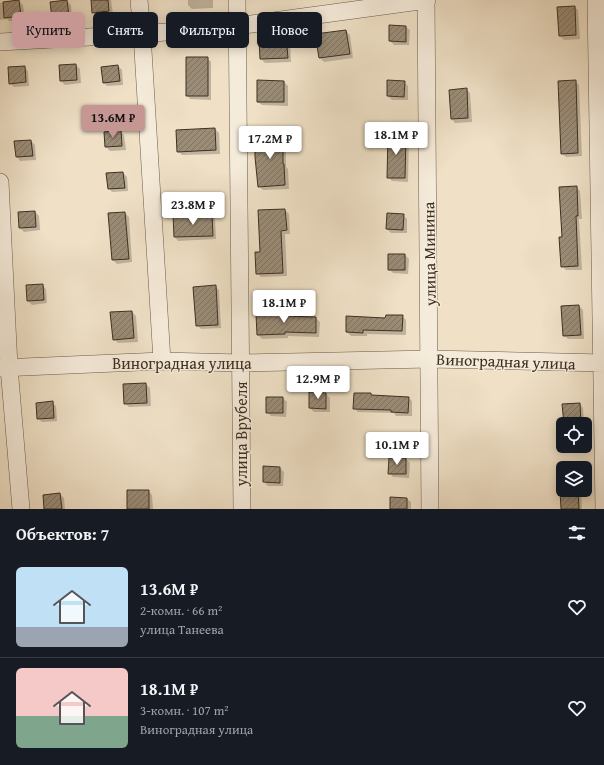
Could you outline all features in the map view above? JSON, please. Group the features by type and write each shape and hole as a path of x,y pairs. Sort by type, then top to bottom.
{"street":[{"path":"138,0 139,12"},
{"name":"улица Врубеля","path":"237,0 237,12"},
{"path":"249,24 426,0"},
{"name":"улица Минина","path":"426,0 430,509"},
{"path":"596,0 603,363 604,509"},
{"path":"0,42 93,37"},
{"path":"143,48 162,360"},
{"name":"улица Врубеля","path":"237,48 242,509"},
{"path":"0,182 4,368 21,509"},
{"name":"Виноградная улица","path":"4,368 162,360 241,363 430,359 603,363"}],"building":[{"path":"19,0 20,12 12,12 12,17 4,18 3,2"},
{"path":"67,0 68,12 51,12 50,2"},
{"path":"91,0 108,0 109,11 92,13"},
{"path":"575,6 576,35 559,36 557,7"},
{"path":"389,25 406,26 406,42 389,41"},
{"path":"346,30 350,54 319,58 317,48 322,48 322,33"},
{"path":"259,48 287,48 288,58 260,59"},
{"path":"186,57 208,57 208,96 186,96"},
{"path":"76,64 77,80 60,81 59,65"},
{"path":"118,65 120,81 103,83 101,67"},
{"path":"25,66 26,82 9,84 8,67"},
{"path":"257,80 284,81 284,102 257,102"},
{"path":"387,80 405,81 404,97 387,96"},
{"path":"576,80 578,153 561,154 558,81"},
{"path":"467,88 468,118 451,119 449,90"},
{"path":"215,128 216,150 177,152 176,130"},
{"path":"121,130 122,146 105,147 104,132"},
{"path":"388,134 406,134 405,178 387,178"},
{"path":"255,135 283,135 285,185 258,187 255,157"},
{"path":"31,140 33,156 16,157 14,141"},
{"path":"123,172 125,188 108,189 106,173"},
{"path":"577,186 578,216 576,216 578,266 561,267 559,237 562,237 559,187"},
{"path":"285,209 287,230 281,231 283,273 256,274 255,252 260,252 258,210"},
{"path":"35,211 36,227 19,228 18,212"},
{"path":"125,212 129,259 112,260 108,213"},
{"path":"387,213 404,214 403,230 386,229"},
{"path":"212,214 213,236 174,237 173,215"},
{"path":"388,254 405,254 405,270 388,270"},
{"path":"43,284 44,300 27,301 26,285"},
{"path":"216,285 218,325 196,326 193,287"},
{"path":"579,305 581,335 563,336 561,306"},
{"path":"132,311 134,338 113,340 110,312"},
{"path":"284,312 284,316 316,317 316,333 285,332 285,334 257,335 256,314"},
{"path":"386,315 403,315 402,331 363,330 363,333 346,332 346,316 385,318"},
{"path":"146,383 147,403 124,404 123,384"},
{"path":"309,392 326,393 326,409 309,408"},
{"path":"354,393 371,393 371,395 409,397 408,413 391,412 391,410 353,409"},
{"path":"266,397 283,397 283,413 266,413"},
{"path":"53,401 54,418 37,419 36,403"},
{"path":"580,403 581,417 563,417 562,404"},
{"path":"389,458 406,458 406,474 388,474"},
{"path":"263,466 280,467 280,483 263,482"},
{"path":"127,490 149,490 149,509 127,509"},
{"path":"60,493 62,509 44,509 43,495"},
{"path":"390,497 407,498 407,509 390,509"},
{"path":"560,497 578,497 579,509 561,509"}]}
